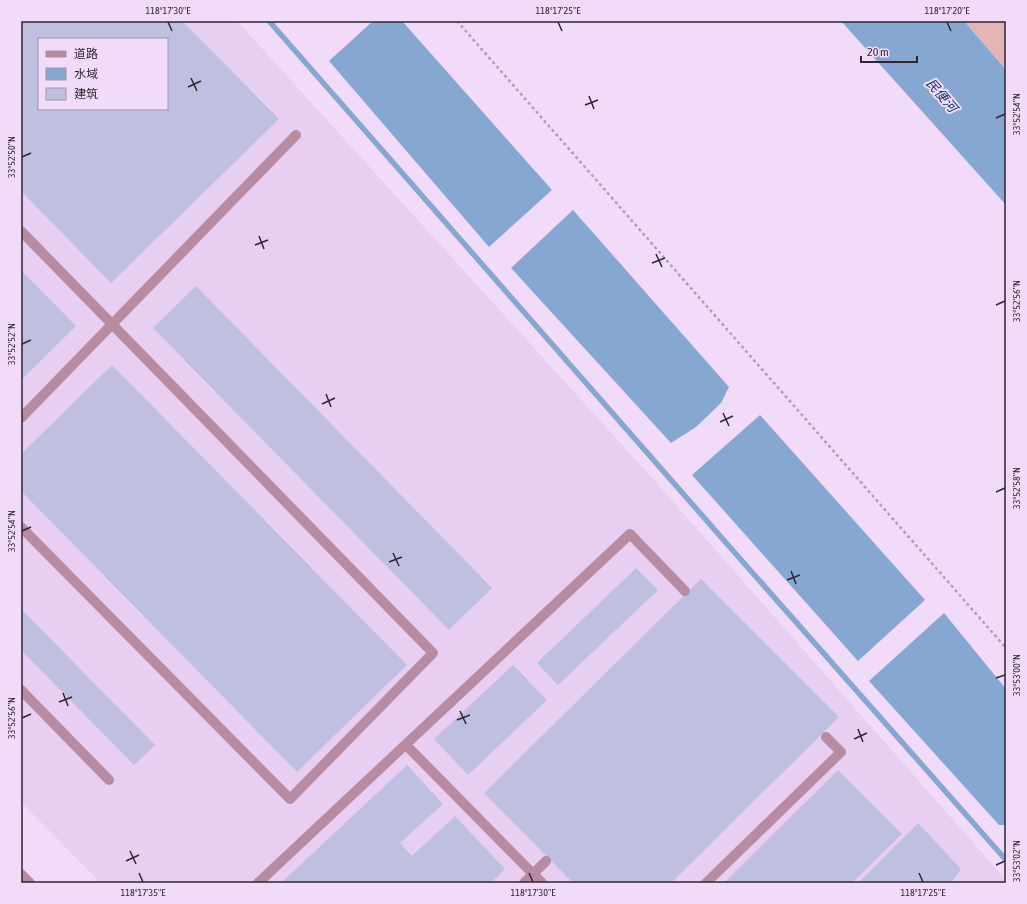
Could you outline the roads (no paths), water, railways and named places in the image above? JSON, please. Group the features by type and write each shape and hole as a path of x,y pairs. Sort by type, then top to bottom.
{"street":[{"path":"21,418 296,135"},
{"path":"21,231 432,653 290,799 21,527"},
{"path":"258,883 630,534 686,591"},
{"path":"21,690 109,780"},
{"path":"706,883 841,752 826,737"},
{"path":"406,745 542,883"},
{"path":"524,883 546,861"},
{"path":"21,874 30,883"}],"water":[{"path":"373,21 402,21 552,190 489,247 329,61"},
{"name":"民便河","path":"841,21 964,21 1006,70 1006,205"},
{"path":"573,210 729,387 721,403 696,427 671,443 511,268"},
{"path":"760,415 925,600 858,661 692,475"},
{"path":"944,613 1006,689 1006,825 999,825 869,681"}],"waterway":[{"path":"269,21 1006,860"}]}
